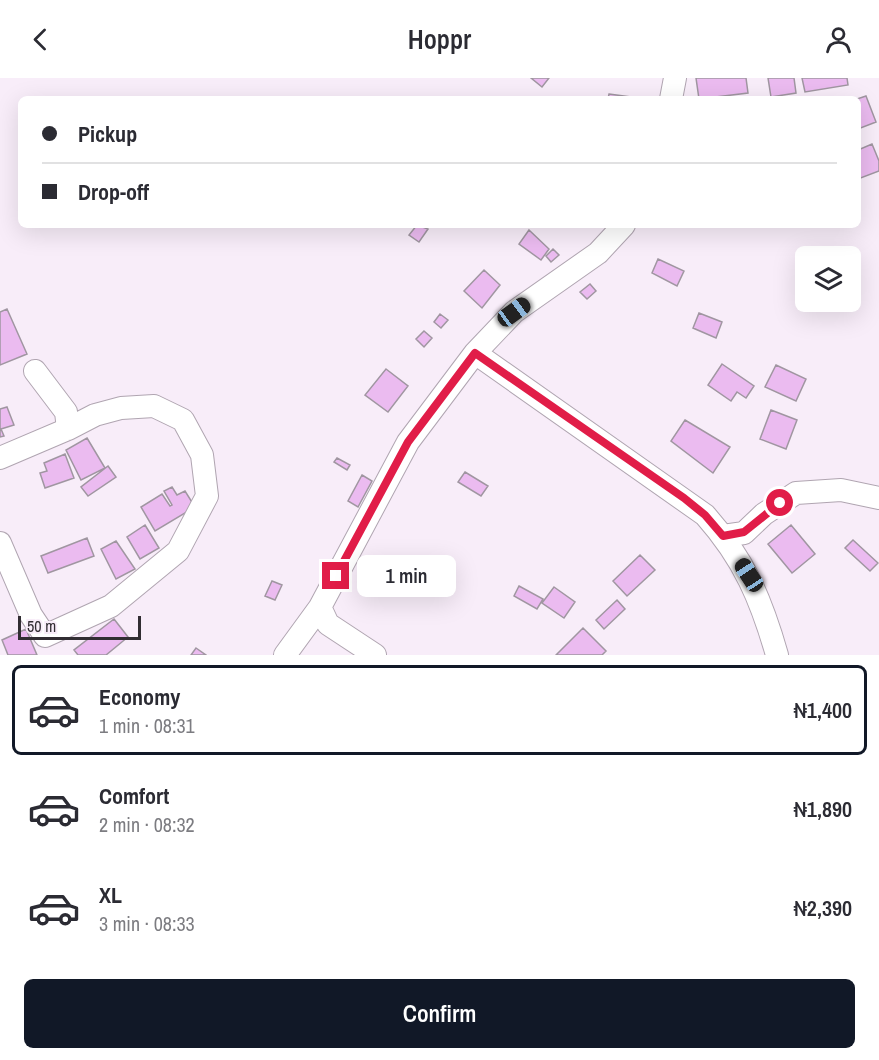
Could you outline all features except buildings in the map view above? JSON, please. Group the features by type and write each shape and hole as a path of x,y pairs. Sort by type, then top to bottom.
{"street":[{"path":"672,96 675,78"},
{"path":"285,655 320,608 408,442 475,353 514,312 598,254 621,228"},
{"path":"475,353 684,498 705,515 723,536 749,575 763,606 777,655"},
{"path":"36,371 66,412 68,429"},
{"path":"0,458 68,429 95,414 121,408 154,406 183,420 202,455 207,496 178,551 111,606 45,636 31,615 0,543"},
{"path":"723,536 744,532 764,514 796,493 841,490 879,498"},
{"path":"320,608 328,624 375,655"}],"route":[{"path":"336,576 408,442 475,353 684,498 705,515 723,536 744,532 780,503"}]}
